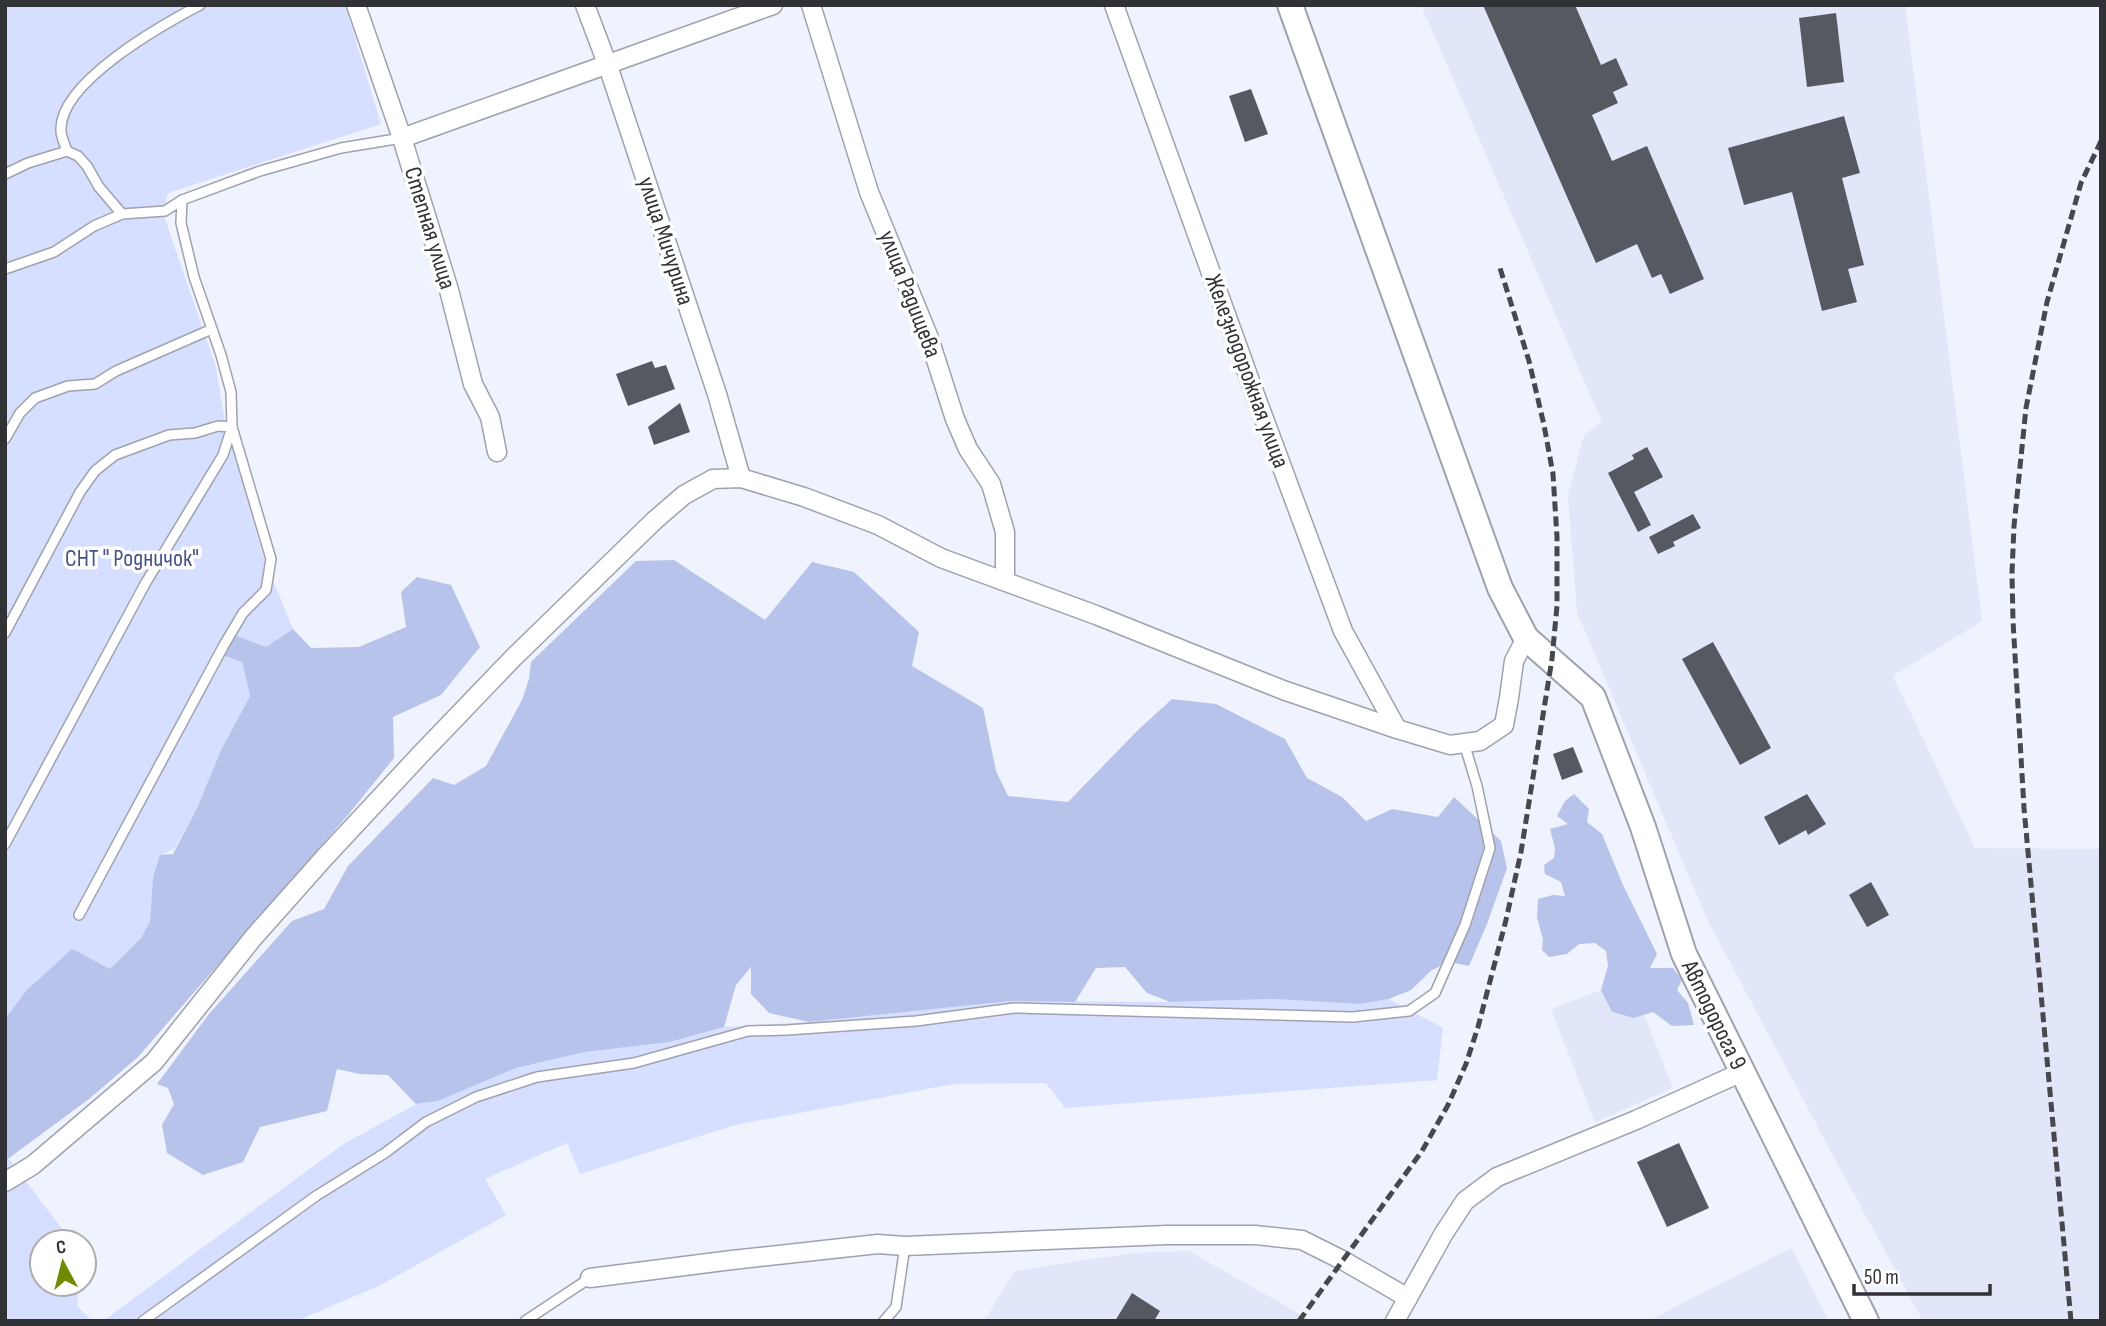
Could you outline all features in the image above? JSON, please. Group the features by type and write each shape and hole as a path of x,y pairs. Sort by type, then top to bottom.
{"street":[{"name":"Степная улица","path":"356,5 402,138 449,290 473,384 490,417 496,452"},
{"name":"улица Мичурина","path":"585,5 608,65 717,394 741,478"},
{"path":"402,138 773,5"},
{"name":"улица Радищева","path":"811,5 869,191 929,338 955,419 968,449 991,484 1005,532 1004,580"},
{"name":"Железнодорожная улица","path":"1114,5 1343,631 1397,729"},
{"path":"5,1182 33,1165 154,1062 253,938 325,857 513,659 655,520 684,495 713,478 741,478 804,497 878,525 941,558 1004,580 1283,690 1397,729 1450,745 1480,741 1504,725 1514,661 1526,638 1500,588 1290,5"},
{"name":"Автодорога 9","path":"1526,638 1593,696 1643,827 1684,954 1866,1321"},
{"path":"1395,1321 1465,1201 1497,1177 1742,1073"},
{"path":"590,1278 878,1244 905,1246 1167,1234 1255,1235 1303,1240 1408,1298"}],"lane":[{"path":"67,151 61,131 64,111 78,90 140,40 200,5"},
{"path":"5,269 54,252 94,226 122,214 165,211 181,200 260,171 341,148 402,138"},
{"path":"5,174 28,163 67,151 78,156 87,166 99,187 122,214"},
{"path":"79,915 224,645 243,613 266,590 271,559 232,427 231,392 194,277 181,223 181,200"},
{"path":"5,439 20,413 34,398 68,386 95,384 116,371 212,329"},
{"path":"5,633 80,492 95,471 115,455 169,435 195,433 218,426 232,427"},
{"path":"5,844 145,584 223,455 232,427"},
{"path":"143,1321 316,1196 386,1153 426,1122 476,1097 537,1077 634,1063 748,1031 786,1031 916,1021 1014,1008 1353,1017 1409,1011 1435,993 1465,925 1490,848 1477,786 1464,743"},
{"path":"884,1321 896,1307 905,1246"},
{"path":"525,1321 590,1278"}],"shaded area":[{"path":"1421,5 1905,5 1982,621 1893,676 1975,848 2101,849 2101,1321 1923,1321 1707,919 1577,612 1568,495 1584,435 1602,422"},
{"path":"674,560 765,620 812,562 854,572 919,632 912,666 983,708 996,771 1008,796 1068,802 1172,699 1216,704 1285,739 1307,778 1342,797 1366,821 1392,809 1438,817 1454,797 1501,841 1507,868 1469,966 1449,962 1432,970 1411,990 1389,999 1359,1004 1274,999 1170,1002 1147,993 1125,967 1096,968 1075,1002 1011,1001 809,1022 769,1013 751,994 751,967 736,985 724,1027 670,1042 585,1052 516,1068 438,1101 416,1104 388,1075 360,1074 337,1069 327,1111 260,1127 243,1162 203,1175 167,1153 162,1125 174,1104 168,1088 157,1084 209,1014 292,921 324,909 348,866 433,778 454,785 486,766 522,700 531,662 636,561"},
{"path":"417,577 451,585 480,647 441,695 393,717 394,758 348,815 138,1057 89,1099 5,1161 5,1019 26,991 72,949 110,969 141,938 150,921 153,877 160,855 173,854 198,806 221,750 250,696 242,662 223,655 234,635 266,647 293,629 311,648 359,647 406,627 401,592"},
{"path":"1574,794 1589,809 1587,822 1602,834 1623,885 1657,954 1650,968 1673,968 1682,980 1677,990 1688,1003 1694,1025 1672,1026 1653,1012 1634,1018 1612,1012 1601,990 1608,966 1606,951 1595,943 1579,944 1567,954 1549,957 1542,950 1543,939 1537,918 1538,899 1553,895 1565,896 1561,882 1545,874 1544,865 1554,858 1555,848 1550,829 1568,824 1557,816 1565,801"},
{"path":"1601,990 1612,1012 1634,1018 1644,1015 1673,1088 1595,1122 1551,1009"},
{"path":"1791,1248 1829,1321 1648,1321"},
{"path":"1189,1251 1312,1321 984,1321 1015,1271 1132,1253"}],"green space":[{"name":"СНТ \" Родничок\"","path":"5,5 345,5 381,124 168,193 163,213 216,367 224,416 262,553 293,629 266,647 224,655 242,662 250,696 221,750 198,806 175,848 160,856 153,877 150,921 141,938 110,969 26,991 5,1019"},
{"path":"1274,999 1359,1004 1389,999 1443,1028 1437,1080 1065,1108 1046,1083 954,1084 735,1125 580,1174 567,1143 485,1179 506,1215 379,1286 296,1321 103,1321 342,1145 416,1104 438,1101 516,1068 585,1052 670,1042 724,1027 809,1022 1011,1001 1170,1002"},
{"path":"9,1159 61,1228 28,1228 28,1298 78,1298 77,1306 92,1321 5,1321 5,1161"}],"building":[{"path":"1483,5 1575,5 1601,65 1616,58 1628,85 1613,92 1618,103 1592,115 1612,161 1647,146 1704,279 1670,294 1661,274 1652,278 1637,244 1596,263"},
{"path":"1836,13 1844,82 1807,87 1799,18"},
{"path":"1251,89 1268,134 1245,142 1229,96"},
{"path":"1844,116 1860,173 1842,178 1864,265 1848,269 1857,302 1822,311 1792,192 1744,205 1728,148"},
{"path":"652,361 655,368 666,365 675,389 628,406 616,374"},
{"path":"680,403 690,432 654,445 648,427"},
{"path":"1647,447 1663,477 1634,492 1651,525 1638,532 1608,473 1634,459 1632,455"},
{"path":"1693,514 1701,528 1673,542 1675,546 1658,554 1649,537"},
{"path":"1713,642 1771,748 1740,765 1682,659"},
{"path":"1573,747 1583,772 1562,780 1553,754"},
{"path":"1807,794 1826,824 1808,835 1806,830 1779,845 1764,817"},
{"path":"1871,882 1889,915 1867,927 1849,895"},
{"path":"1679,1143 1709,1208 1667,1227 1637,1162"},
{"path":"1132,1293 1160,1311 1154,1321 1115,1321"}],"railway":[{"path":"2071,1321 2024,808 2012,573 2026,408 2047,302 2081,183 2101,141"},
{"path":"1299,1321 1422,1151 1448,1105 1478,1027 1521,852 1552,659 1557,606 1557,537 1553,474 1544,425 1529,361 1500,268"}]}
